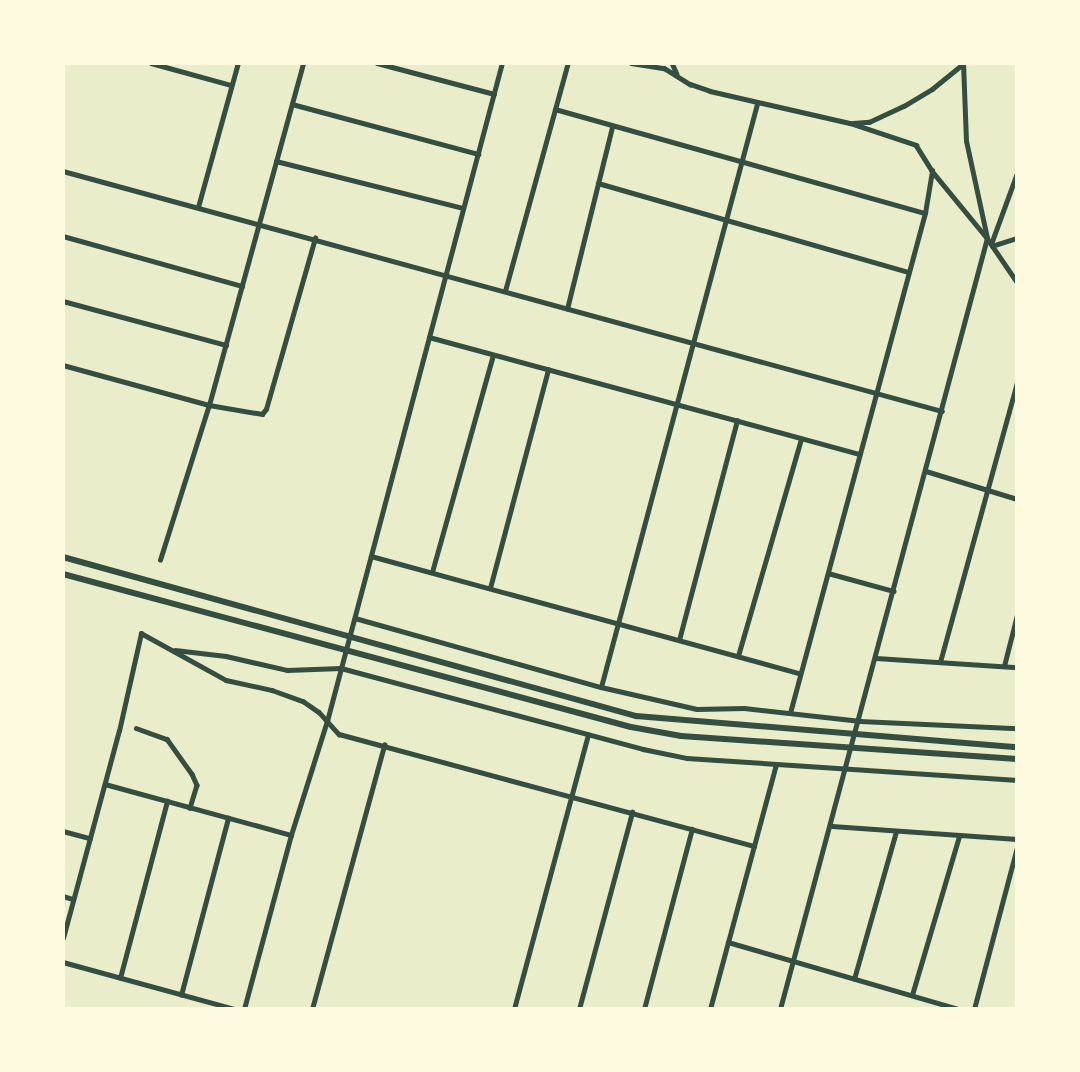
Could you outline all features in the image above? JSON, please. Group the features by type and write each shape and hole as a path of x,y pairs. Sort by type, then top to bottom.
{"main road":[{"path":"63,557 636,716 1017,747"},
{"path":"63,574 631,727 681,736 1017,759"}],"street":[{"path":"151,63 232,85"},
{"path":"198,206 238,63"},
{"path":"160,560 209,405 303,63"},
{"path":"377,63 494,94"},
{"path":"244,1009 291,835 327,722 502,63"},
{"path":"505,291 568,63"},
{"path":"631,63 664,68 700,88 757,104 850,123 916,145 932,172 987,238 1017,282"},
{"path":"672,63 677,74"},
{"path":"850,123 869,122 904,106 932,89 963,63"},
{"path":"780,1009 832,826 987,238 966,141 963,63"},
{"path":"292,104 478,154"},
{"path":"601,687 757,104"},
{"path":"555,109 611,127 925,213"},
{"path":"567,309 611,127"},
{"path":"276,161 463,208"},
{"path":"63,171 942,411"},
{"path":"790,713 925,213 932,172"},
{"path":"992,245 1017,173"},
{"path":"598,183 908,272"},
{"path":"63,236 242,286"},
{"path":"63,365 209,405 260,415 265,412 315,238"},
{"path":"992,245 1017,238"},
{"path":"63,301 226,345"},
{"path":"429,337 859,454"},
{"path":"432,572 493,355"},
{"path":"490,588 548,370"},
{"path":"940,662 1017,383"},
{"path":"678,640 737,421"},
{"path":"738,656 801,438"},
{"path":"926,471 1017,499"},
{"path":"372,556 800,673"},
{"path":"827,573 894,591"},
{"path":"1004,666 1017,615"},
{"path":"355,618 601,687 696,709 744,708 860,721 1017,728"},
{"path":"63,938 105,784 141,634 226,680 272,690 303,701 339,734 754,846"},
{"path":"173,649 233,657 287,670 341,668 588,735 687,758 1017,780"},
{"path":"876,658 1017,667"},
{"path":"136,728 167,740 192,774 197,785 190,808"},
{"path":"514,1009 588,735"},
{"path":"312,1009 384,745"},
{"path":"710,1009 776,765"},
{"path":"105,784 291,835"},
{"path":"120,978 167,801"},
{"path":"579,1009 632,812"},
{"path":"181,995 228,818"},
{"path":"832,826 1017,839"},
{"path":"644,1009 692,829"},
{"path":"63,831 90,838"},
{"path":"854,979 896,832"},
{"path":"912,995 959,836"},
{"path":"974,1009 1017,848"},
{"path":"63,896 73,899"},
{"path":"728,942 959,1009"},
{"path":"63,962 235,1009"}]}
